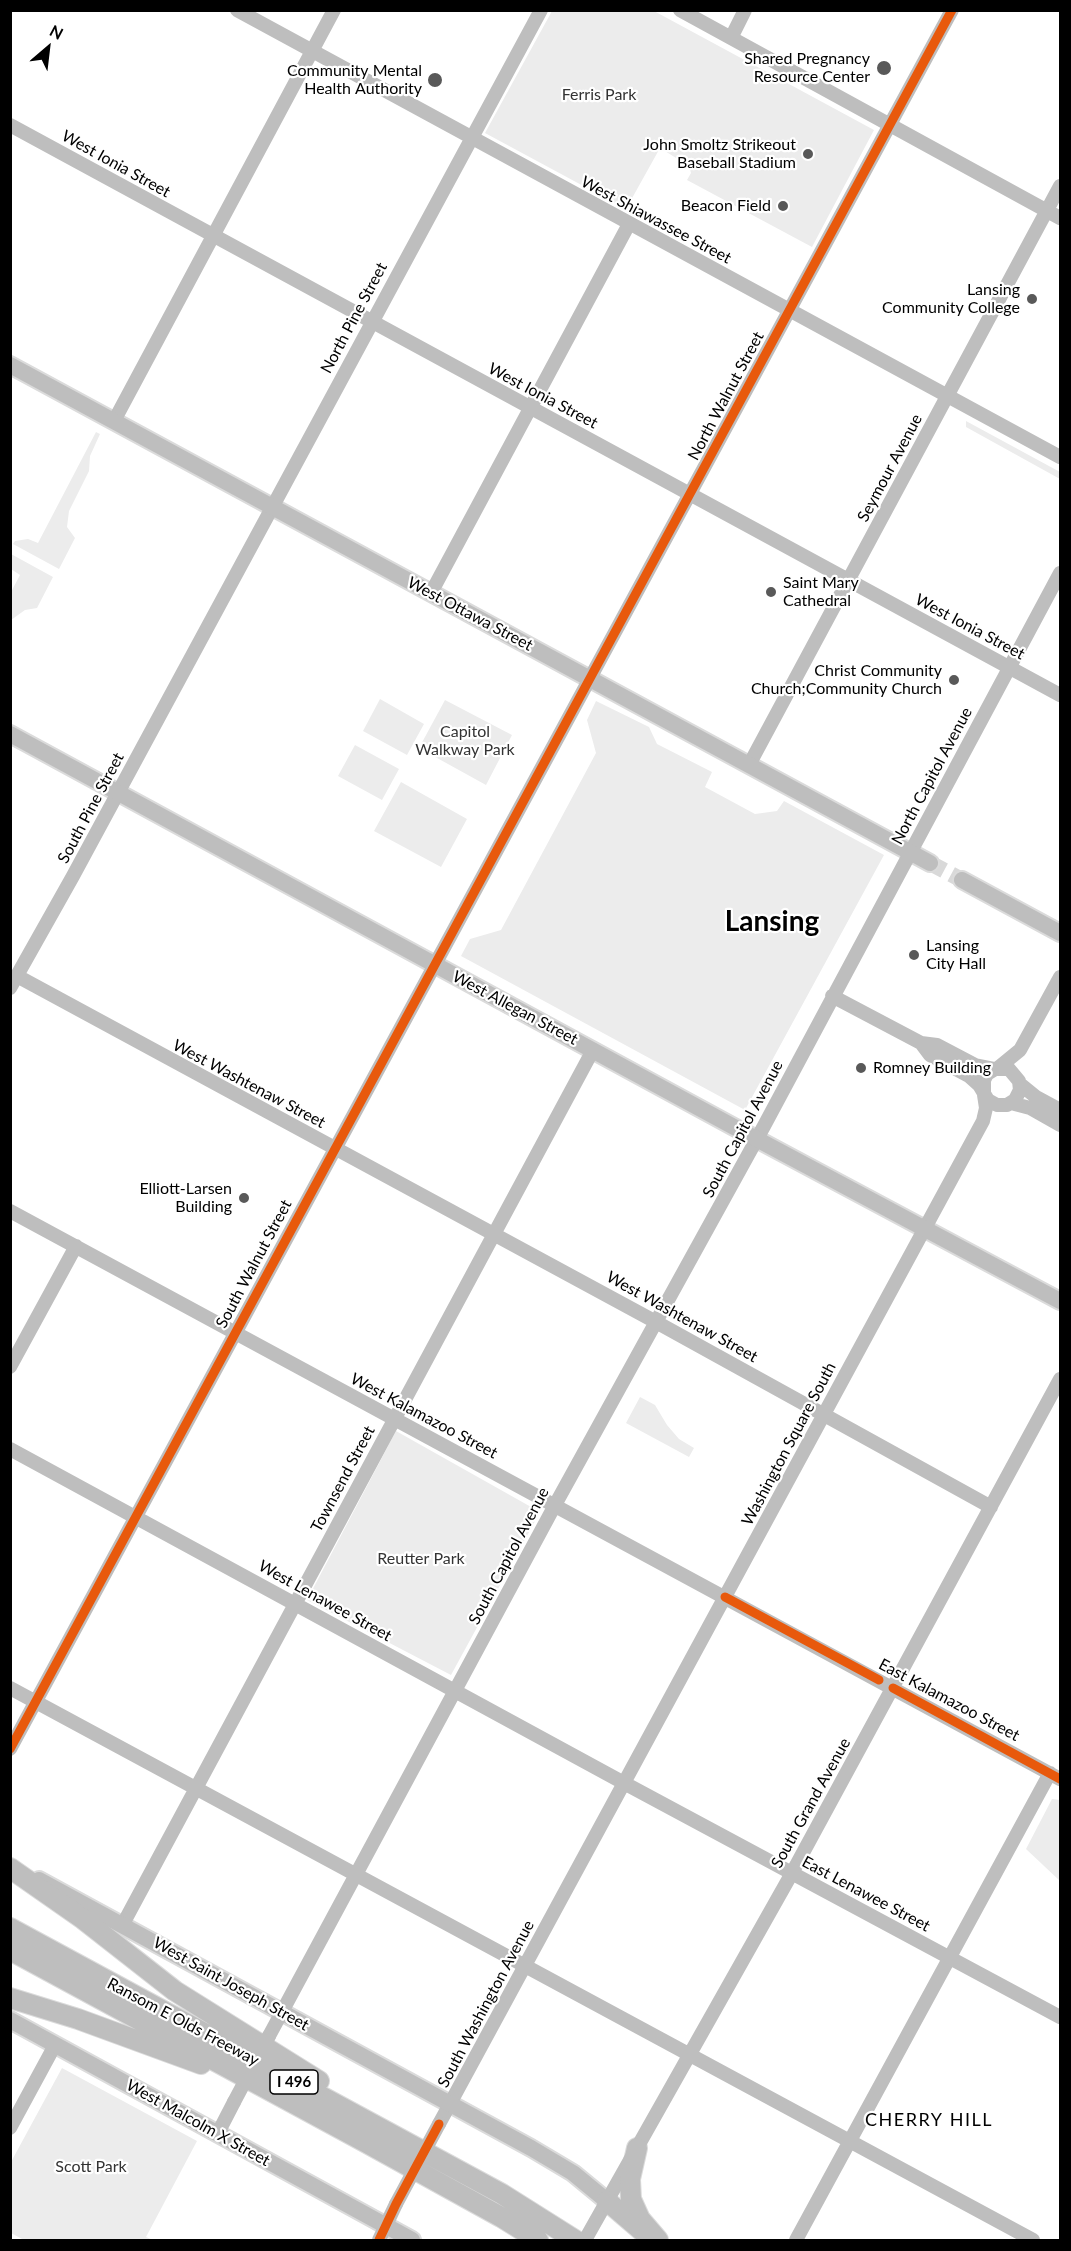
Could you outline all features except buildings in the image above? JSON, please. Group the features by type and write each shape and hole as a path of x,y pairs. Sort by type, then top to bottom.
{"highway":[{"path":"10,1866 191,2003 502,2194"},
{"name":"Ransom E Olds Freeway","path":"10,1928 502,2194 575,2241"},
{"name":"Ransom E Olds Freeway","path":"10,1950 365,2142 538,2241"},
{"path":"10,1998 78,2019 193,2061 296,2112 365,2142"},
{"path":"637,2148 630,2179 631,2199 640,2219 658,2241"},
{"path":"603,2197 653,2241"},
{"path":"510,2223 532,2241"}],"main road":[{"name":"West Ottawa Street","path":"10,365 930,863"},
{"name":"West Allegan Street","path":"10,734 924,1230 1060,1301"},
{"path":"962,880 1060,933"},
{"name":"West Saint Joseph Street","path":"10,1866 123,1924 555,2162 603,2197"},
{"name":"West Malcolm X Street","path":"10,2020 218,2133 383,2233 412,2241"}],"street":[{"name":"West Shiawassee Street","path":"237,10 470,139 1060,457"},
{"path":"114,421 334,10"},
{"name":"North Pine Street","path":"198,643 540,10"},
{"path":"680,10 1060,218"},
{"path":"731,38 745,10"},
{"name":"North Walnut Street","path":"525,795 952,10"},
{"name":"West Ionia Street","path":"10,125 1060,695"},
{"name":"Seymour Avenue","path":"749,765 1060,186"},
{"path":"431,593 629,224"},
{"name":"North Capitol Avenue","path":"832,996 1060,573"},
{"name":"South Pine Street","path":"14,982 198,643"},
{"name":"South Walnut Street","path":"10,1749 525,795"},
{"path":"984,1094 984,1080 987,1074 1020,1050 1060,977"},
{"name":"West Washtenaw Street","path":"14,982 335,1147 991,1507"},
{"path":"832,996 921,1043 937,1045 975,1065 1013,1072 1020,1083 1036,1097 1060,1110"},
{"name":"South Capitol Avenue","path":"218,2133 555,1505 757,1139 832,996"},
{"path":"921,1043 930,1055 969,1076 992,1103 1030,1108 1060,1125"},
{"name":"Townsend Street","path":"123,1924 593,1050"},
{"path":"1007,1104 1018,1095 1020,1050"},
{"name":"Washington Square South","path":"624,1783 983,1121 986,1108 984,1094"},
{"name":"Washington Square South","path":"983,1121 1007,1104"},
{"name":"West Kalamazoo Street","path":"10,1211 822,1650"},
{"path":"10,1367 76,1246"},
{"name":"South Grand Avenue","path":"585,2241 595,2222 603,2197 617,2183 690,2056 1060,1379"},
{"name":"West Lenawee Street","path":"10,1449 624,1783"},
{"name":"East Kalamazoo Street","path":"822,1650 1055,1776"},
{"path":"10,1688 1034,2241"},
{"path":"796,2241 950,1958 1055,1776"},
{"name":"East Lenawee Street","path":"624,1783 1060,2017"},
{"name":"South Washington Avenue","path":"383,2233 396,2204 624,1783"},
{"path":"10,2128 55,2045"}],"green space":[{"name":"Ferris Park","path":"552,11 654,11 874,130 812,247 687,180 691,173 689,166 660,148 626,209 485,133"},
{"path":"966,421 1060,472 1060,479 966,427"},
{"path":"96,432 100,434 90,456 89,471 69,511 67,527 75,538 59,569 13,544 15,541 28,539 38,543"},
{"path":"11,554 53,577 37,608 25,610 11,620 11,592 20,575 11,569"},
{"name":"Capitol Walkway Park","path":"380,699 424,724 407,755 363,731"},
{"name":"Capitol Walkway Park","path":"445,700 512,735 486,785 419,748"},
{"path":"596,701 649,727 657,744 712,772 705,787 755,814 777,811 784,801 884,855 745,1110 461,956 470,939 501,930 596,753 587,720"},
{"name":"Capitol Walkway Park","path":"355,745 399,769 382,800 338,776"},
{"name":"Capitol Walkway Park","path":"401,782 467,819 441,867 374,831"},
{"path":"640,1397 655,1405 679,1439 694,1448 689,1457 626,1423"},
{"name":"Reutter Park","path":"396,1431 540,1512 451,1675 307,1600"},
{"path":"1052,1799 1060,1800 1060,1881 1026,1849"},
{"name":"Scott Park","path":"62,2068 197,2141 146,2237 153,2240 24,2240 11,2233 11,2162"}],"tunnel":[{"path":"930,863 962,880"}],"cycle path":[{"path":"10,1749 952,10"},
{"path":"725,1597 879,1680"},
{"path":"893,1688 1060,1779"},
{"path":"379,2240 439,2124"}],"place":[{"name":"Shared Pregnancy Resource Center","path":"884,68"},
{"name":"Community Mental Health Authority","path":"435,80"},
{"name":"John Smoltz Strikeout Baseball Stadium","path":"808,154"},
{"name":"Beacon Field","path":"783,206"},
{"name":"Lansing Community College","path":"1032,299"},
{"name":"Saint Mary Cathedral","path":"771,592"},
{"name":"Christ Community Church;Community Church","path":"954,680"},
{"name":"Lansing City Hall","path":"914,955"},
{"name":"Romney Building","path":"861,1068"},
{"name":"Elliott-Larsen Building","path":"244,1198"}],"district":[{"name":"Lansing","path":"772,922"},
{"name":"CHERRY HILL","path":"929,2120"}]}
